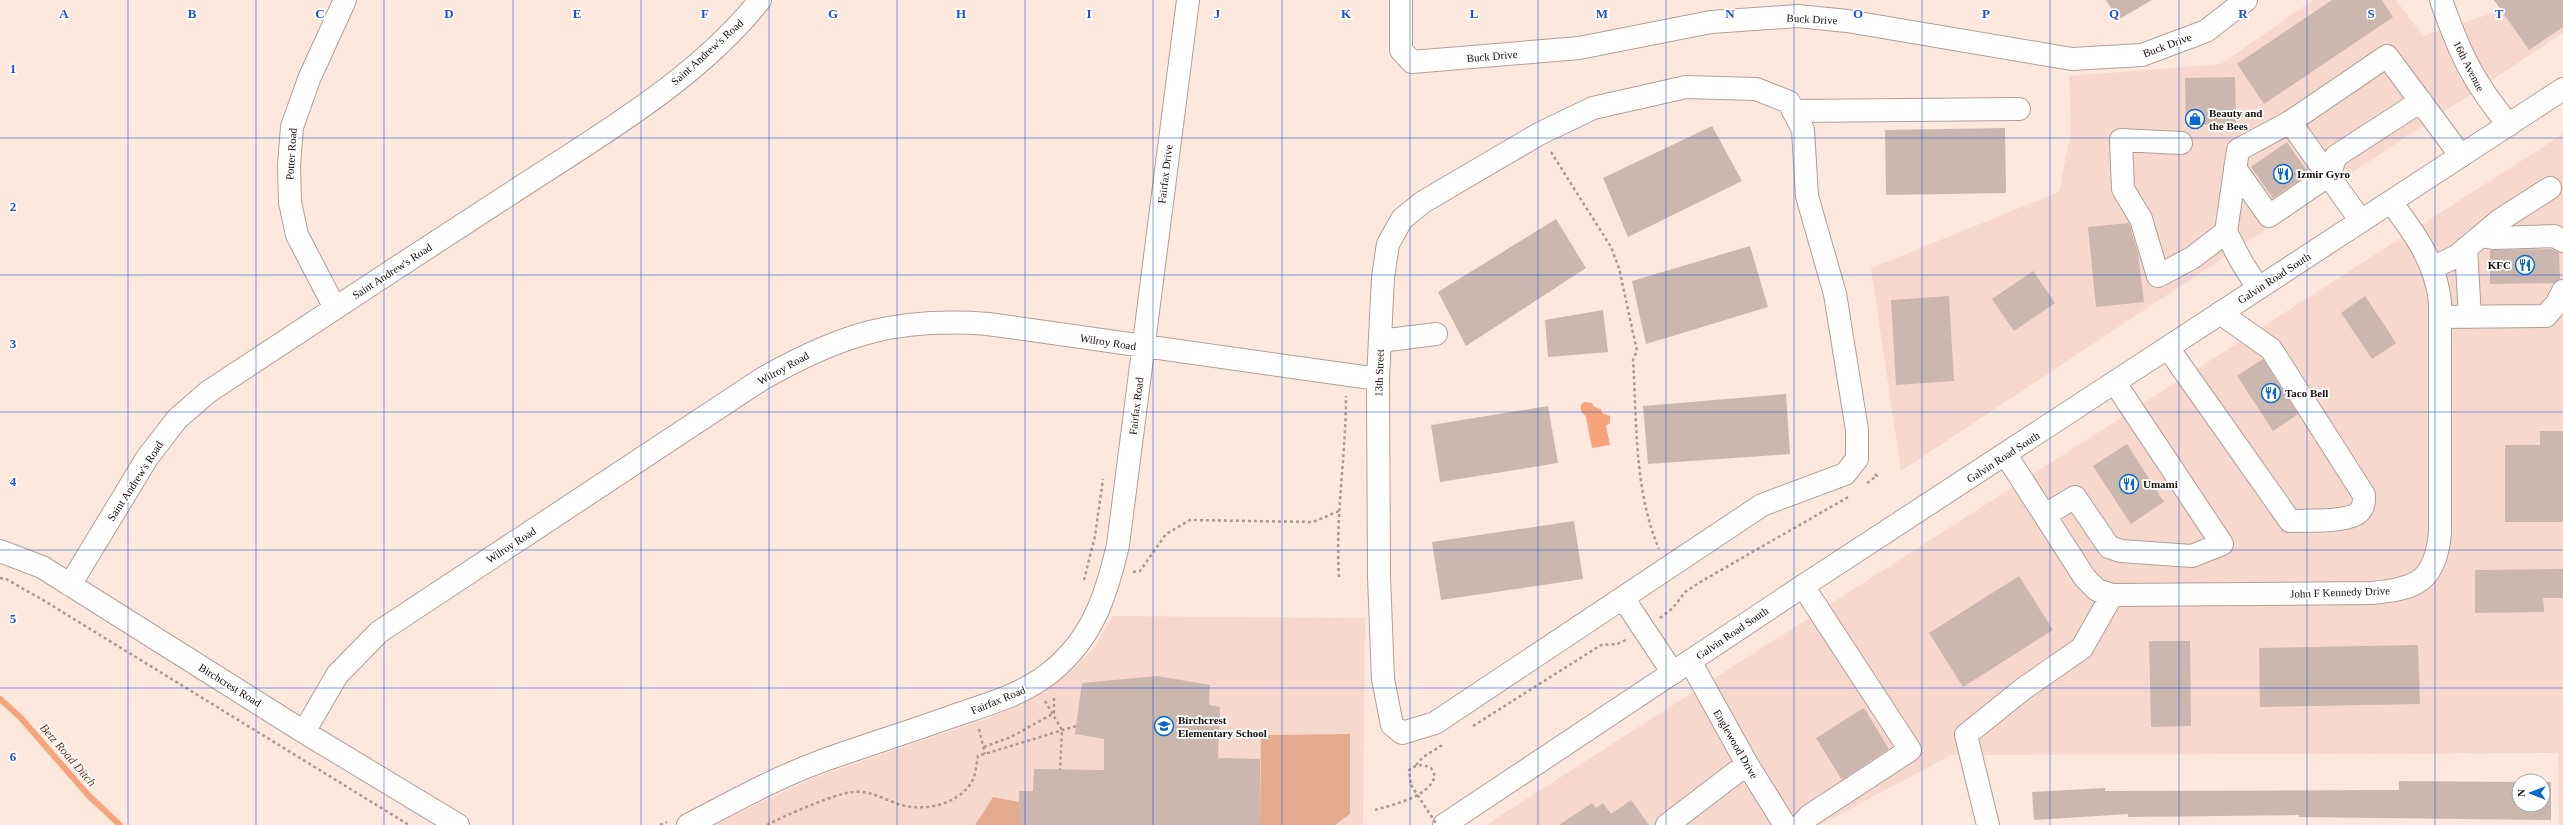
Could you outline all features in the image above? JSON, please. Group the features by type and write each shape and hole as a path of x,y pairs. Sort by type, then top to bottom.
{"street":[{"name":"Potter Road","path":"335,308 297,235 290,202 289,165 292,127 309,79 345,0"},
{"name":"Saint Andrew's Road","path":"70,585 147,458 177,419 208,392 547,170 682,78 750,13 760,0"},
{"name":"Fairfax Drive","path":"1143,347 1188,0"},
{"name":"Buck Drive","path":"1401,0 1401,50 1412,62 1579,48 1711,22 1798,16 1847,21 2072,59 2142,55 2206,31 2246,0"},
{"name":"16th Avenue","path":"2441,0 2462,55 2484,96 2508,125"},
{"path":"2258,288 2241,261 2226,232 2238,150 2290,122 2387,56 2461,156"},
{"name":"13th Street","path":"1686,87 1756,89 1788,102 1793,111 1804,130 1807,196 1836,294 1857,430 1857,459 1845,474 1762,505 1435,723 1402,733 1392,725 1383,679 1379,577 1378,379 1383,277 1388,244 1402,219 1439,192 1539,134 1593,108 1686,87"},
{"name":"Galvin Road South","path":"1444,825 1803,586 2006,455 2563,89"},
{"path":"2235,168 2268,216 2329,175 2336,156 2420,101"},
{"path":"1793,111 2019,109"},
{"path":"2290,122 2361,221"},
{"path":"2181,143 2121,140 2124,189 2141,219 2158,276 2192,258 2226,232"},
{"path":"2432,268 2457,256 2500,220 2550,188"},
{"name":"John F Kennedy Drive","path":"2006,455 2084,578 2097,590 2112,595 2372,593 2392,591 2420,582 2429,572 2437,556 2440,533 2440,317 2437,282 2432,268 2419,240 2391,202"},
{"path":"2473,242 2493,238 2554,236 2563,240"},
{"path":"2470,317 2473,242"},
{"path":"2440,317 2546,316 2557,303 2563,290"},
{"path":"2168,348 2290,521 2347,518 2358,514 2364,506 2364,495 2271,349 2220,313"},
{"name":"Wilroy Road","path":"304,732 337,675 379,632 762,379 809,353 862,333 931,321 988,324 1378,379"},
{"path":"1380,341 1436,334"},
{"name":"Fairfax Road","path":"688,825 768,784 819,762 984,707 1034,684 1052,671 1078,644 1104,600 1118,545 1143,347"},
{"path":"2044,515 2075,497 2109,547 2121,551 2192,556 2222,544 2115,383"},
{"name":"Birchcrest Road","path":"0,551 42,567 304,732 458,825"},
{"path":"1801,825 1809,816 1910,750 1803,586"},
{"path":"1988,825 1966,735 2023,689 2082,648 2112,595"},
{"name":"Englewood Drive","path":"1623,598 1681,667 1747,764 1785,825"},
{"path":"1667,825 1747,764"}],"path":[{"path":"1539,134 1611,247 1619,268 1637,351 1633,360 1638,450 1647,522 1667,568"},
{"path":"1339,577 1337,548 1346,441 1346,375"},
{"path":"1082,588 1095,536 1103,475"},
{"path":"0,578 6,579 43,600 409,825"},
{"path":"1034,684 1062,730 1060,770"},
{"path":"767,825 784,816 852,792 871,792 906,806 937,806 956,798 974,778 978,756 1076,726"},
{"path":"1375,810 1408,799 1426,790 1432,785 1435,776 1431,768 1424,765 1416,765 1409,770 1411,785 1437,825"}],"shaded area":[{"path":"2313,0 2396,0 2423,36 2532,0 2563,0 2563,33 1901,471 1871,268 2059,192 2071,131 2069,76 2221,64"},
{"path":"2563,134 2563,825 2559,825 2558,753 1951,755 1820,825 1486,825"},
{"path":"1584,402 1592,403 1594,407 1601,409 1602,413 1610,416 1610,423 1606,426 1610,445 1592,448 1586,417 1581,411 1581,405"},
{"name":"Birchcrest Elementary School","path":"1113,616 1365,618 1363,825 712,825 811,779 988,718 1022,704 1049,688 1083,659 1094,648"},
{"path":"1350,734 1350,814 1335,825 1260,825 1261,735"},
{"path":"993,797 1019,802 1019,824 1035,825 975,825"}],"building":[{"path":"2106,0 2152,0 2118,20"},
{"path":"2332,0 2382,0 2393,17 2264,104 2237,64"},
{"path":"2494,0 2563,0 2563,27 2529,50"},
{"path":"2235,77 2236,124 2186,125 2185,78"},
{"path":"1712,126 1742,181 1628,237 1603,178"},
{"path":"2005,128 2006,193 1886,195 1885,130"},
{"path":"2287,142 2309,174 2273,198 2251,167"},
{"path":"1556,219 1586,268 1466,346 1438,292"},
{"path":"2129,223 2138,253 2144,302 2096,307 2088,227"},
{"path":"1750,246 1768,307 1646,344 1632,281"},
{"name":"KFC","path":"2551,249 2559,253 2560,279 2554,283 2490,284 2490,250"},
{"path":"2033,271 2055,303 2014,331 1992,299"},
{"path":"1949,296 1954,381 1896,385 1891,300"},
{"path":"2365,296 2396,343 2372,359 2341,313"},
{"path":"1603,310 1608,352 1548,357 1545,320"},
{"name":"Taco Bell","path":"2263,359 2298,414 2273,431 2237,376"},
{"path":"1786,394 1790,454 1648,464 1643,406"},
{"path":"1548,406 1558,463 1440,482 1431,425"},
{"path":"2540,431 2563,431 2563,522 2505,522 2505,445 2540,445"},
{"name":"Umami","path":"2127,444 2164,502 2131,524 2093,466"},
{"path":"1574,521 1583,579 1441,600 1432,542"},
{"path":"2563,569 2563,598 2543,598 2544,612 2475,613 2475,570"},
{"path":"2019,576 2053,630 1963,687 1929,633"},
{"path":"2149,641 2190,641 2191,726 2151,727"},
{"path":"2418,645 2420,704 2260,707 2259,648"},
{"path":"1157,676 1210,685 1209,705 1220,707 1218,758 1260,759 1260,825 1019,825 1019,791 1033,791 1034,769 1104,770 1104,739 1075,734 1082,683"},
{"path":"1864,708 1889,749 1842,780 1816,738"},
{"path":"2399,781 2511,782 2511,813 2551,813 2551,820 2299,817 2299,815 2128,817 2128,814 2034,820 2032,792 2105,788 2105,791 2399,790"},
{"path":"1631,800 1649,825 1559,825 1592,803 1596,808 1603,803 1611,814"}],"waterway":[{"name":"Betz Road Ditch","path":"0,699 20,717 89,796 120,825"}],"place":[{"name":"Beauty and the Bees","path":"2195,119"},
{"name":"Izmir Gyro","path":"2283,174"},
{"name":"KFC","path":"2525,265"},
{"name":"Taco Bell","path":"2271,393"},
{"name":"Umami","path":"2129,484"},
{"name":"Birchcrest Elementary School","path":"1164,726"}]}
